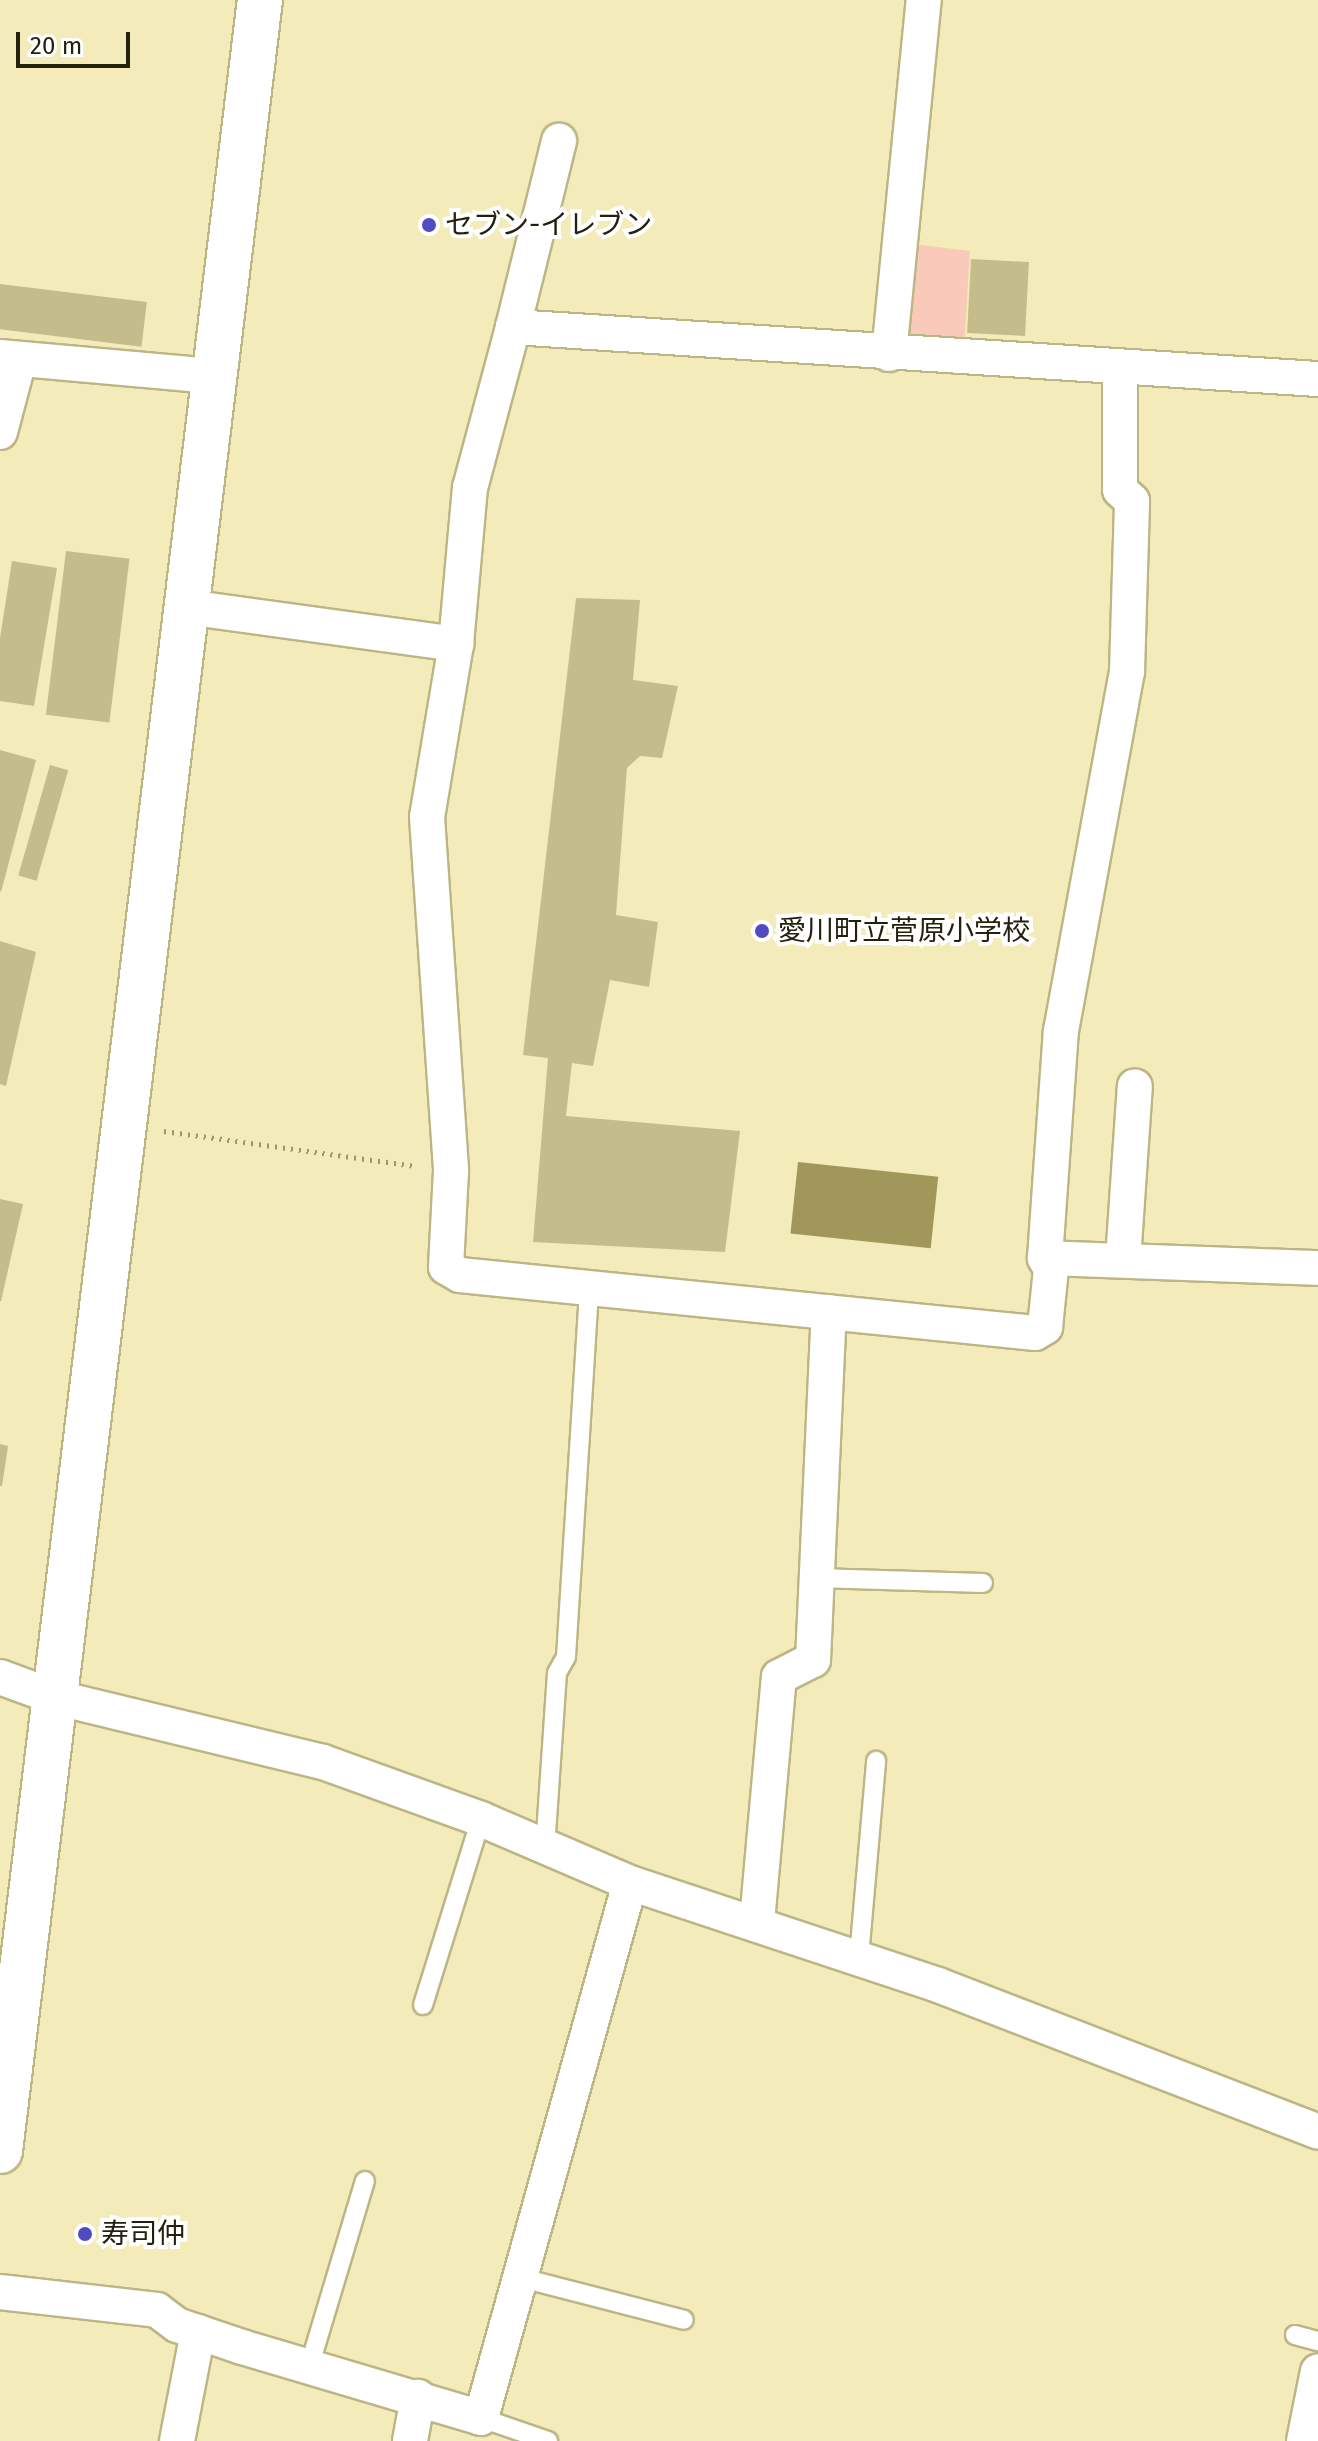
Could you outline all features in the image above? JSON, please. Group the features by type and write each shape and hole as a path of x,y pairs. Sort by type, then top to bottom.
{"street":[{"path":"0,2151 260,0"},
{"path":"889,354 924,0"},
{"path":"559,141 470,488 456,644 427,817 451,1171 446,1267 460,1275 1035,1333 1045,1327 1051,1269 1045,1258 1061,1031 1127,672 1132,501 1120,490 1120,369"},
{"path":"513,327 1120,369 1318,379"},
{"path":"0,432 10,359 215,376"},
{"path":"186,607 456,644"},
{"path":"1123,1260 1135,1086"},
{"path":"1045,1258 1318,1268"},
{"path":"757,1922 779,1677 813,1660 829,1312"},
{"path":"0,1677 54,1697 323,1762 481,1819 630,1883 859,1957 1318,2132"},
{"path":"0,2292 157,2310 198,2332 481,2418 630,1883"},
{"path":"177,2441 198,2332"},
{"path":"1304,2441 1318,2371"},
{"path":"410,2441 418,2397"}],"lane":[{"path":"545,1849 557,1673 566,1657 589,1288"},
{"path":"816,1578 983,1583"},
{"path":"859,1957 876,1761"},
{"path":"423,2005 481,1819"},
{"path":"310,2364 365,2181"},
{"path":"522,2278 684,2320"},
{"path":"1295,2335 1318,2341"},
{"path":"481,2418 548,2441"}],"path":[{"path":"123,1126 451,1171"}],"shaded area":[{"path":"913,244 970,251 964,348 915,345 902,331"},
{"path":"798,1162 938,1177 931,1248 790,1234"}],"building":[{"path":"971,259 1029,262 1025,336 967,333"},
{"path":"0,284 147,302 141,347 0,329"},
{"path":"66,551 130,559 109,723 46,715"},
{"path":"12,561 57,568 34,706 0,701 0,638"},
{"path":"576,598 640,600 633,680 678,686 662,758 640,756 627,768 616,915 658,922 649,987 610,980 593,1066 572,1063 566,1116 740,1131 725,1252 533,1242 548,1058 523,1055"},
{"path":"0,750 36,760 1,892 0,891"},
{"path":"50,765 68,770 37,881 18,876"},
{"path":"0,941 36,952 6,1086 0,1084"},
{"path":"0,1199 23,1204 1,1301 0,1301"},
{"path":"0,1444 8,1446 2,1486 0,1486"}],"place":[{"name":"セブン-イレブン","path":"429,225"},
{"name":"愛川町立菅原小学校","path":"762,931"},
{"name":"寿司仲","path":"85,2234"}]}
